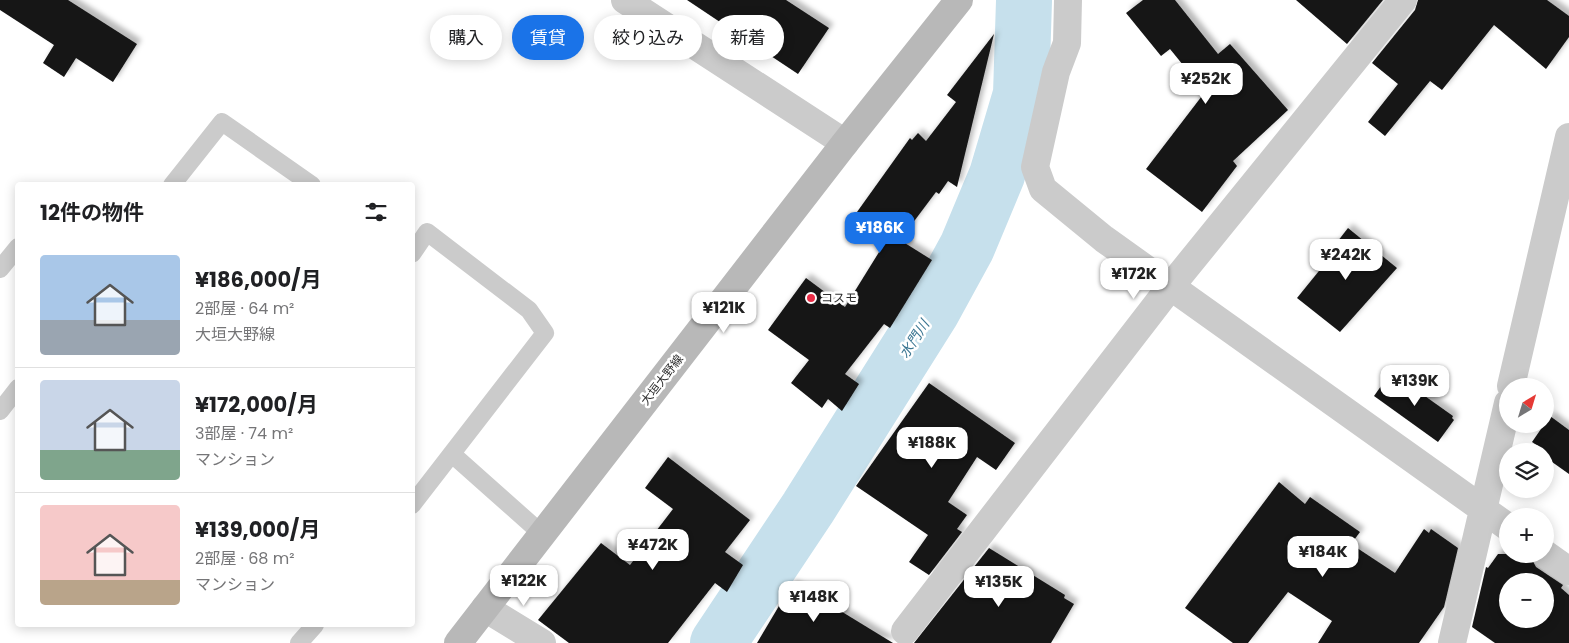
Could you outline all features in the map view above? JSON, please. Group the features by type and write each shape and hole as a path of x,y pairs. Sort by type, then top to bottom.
{"main road":[{"name":"大垣大野線","path":"458,643 845,143 959,0"}],"street":[{"path":"625,0 845,143"},
{"path":"1068,0 1068,43 1056,72 1035,167 1043,189 1104,240 1499,521"},
{"path":"905,631 1171,286 1403,0"},
{"path":"1513,378 1569,137"},
{"path":"1452,643 1501,433"},
{"path":"1554,560 1569,571"},
{"path":"485,608 542,643"}],"lane":[{"path":"174,182 222,122 308,182"},
{"path":"415,250 427,232 529,310 545,333 415,501"},
{"path":"0,269 15,251"},
{"path":"0,412 15,392"},
{"path":"452,454 542,534"},
{"path":"299,643 313,627"}],"building":[{"path":"0,0 68,0 137,44 113,82 76,58 64,77 43,63 54,45 0,10"},
{"path":"687,0 786,0 829,28 798,74 777,60 784,60 784,15 712,15 712,17"},
{"path":"1143,0 1175,0 1218,54 1230,44 1288,110 1233,161 1237,166 1202,212 1146,169 1205,92 1170,49 1161,56 1126,13"},
{"path":"1296,0 1383,0 1347,44"},
{"path":"1418,0 1547,0 1569,16 1569,37 1546,69 1494,25 1442,90 1430,81 1385,136 1368,122 1398,84 1372,63 1415,10"},
{"path":"994,34 957,187 948,181 939,194 936,192 900,240 932,260 890,328 884,324 845,374 859,384 842,411 828,399 822,408 791,383 809,360 768,330 806,278 845,307 889,236 857,212 910,138 912,140 918,133 926,141 956,102 947,95"},
{"path":"1348,228 1397,268 1340,332 1297,298 1323,266 1320,264"},
{"path":"1391,372 1453,416 1454,420 1438,442 1374,396"},
{"path":"929,383 1015,443 996,470 977,457 948,502 967,515 957,529 962,532 929,575 909,562 928,535 856,486"},
{"path":"1554,419 1569,430 1569,474 1554,463 1554,443 1532,442 1538,433 1554,433"},
{"path":"668,457 750,520 725,552 743,565 727,592 715,583 668,643 569,643 538,620 601,543 630,565 673,509 645,488"},
{"path":"1279,482 1305,504 1310,497 1360,532 1351,544 1395,573 1424,529 1429,533 1431,529 1458,548 1444,607 1419,643 1318,643 1332,621 1288,592 1248,643 1233,643 1185,608"},
{"path":"989,548 1065,595 1064,598 1074,604 1051,643 914,643"},
{"path":"1499,554 1499,563 1534,563 1536,567 1545,573 1499,573 1499,628 1554,628 1554,579 1563,585 1561,588 1569,595 1569,643 1495,643 1472,627 1486,567 1488,568"},
{"path":"792,584 839,610 893,643 757,643"}],"waterway":[{"name":"水門川","path":"718,643 808,508 932,311 967,247 997,175 1021,94 1024,1"}],"place":[{"name":"コスモ","path":"811,298"}]}
